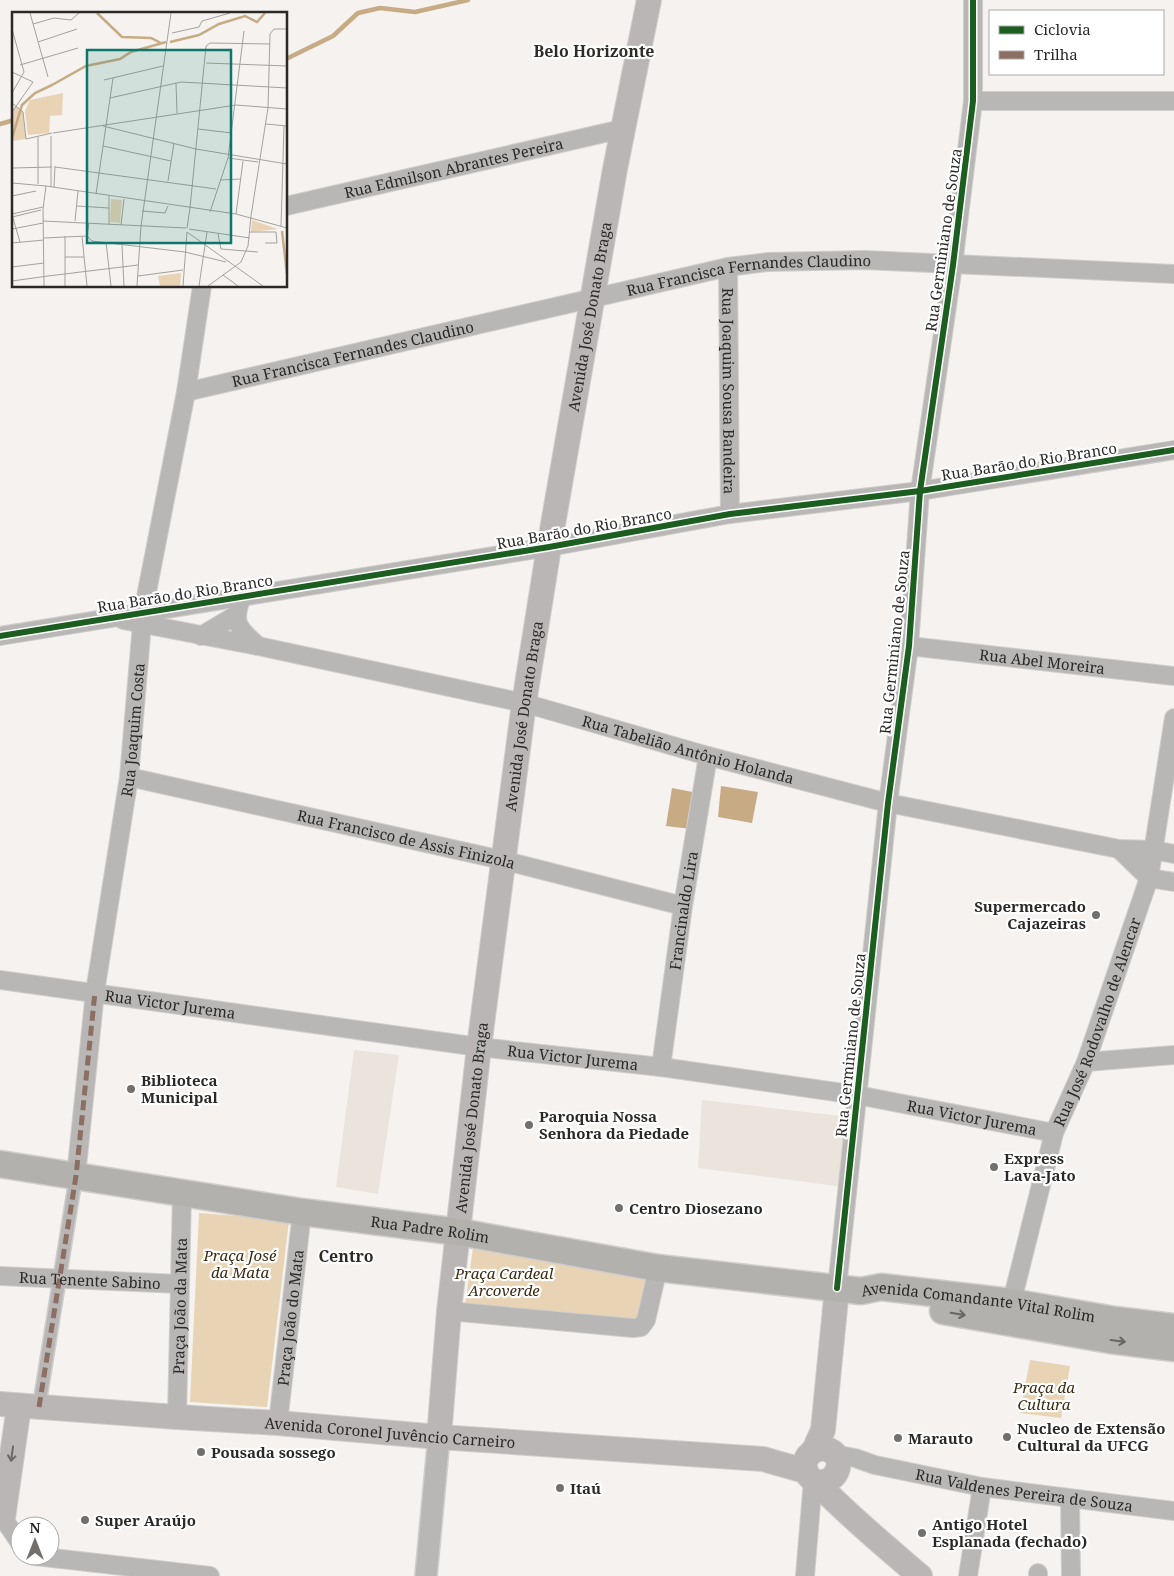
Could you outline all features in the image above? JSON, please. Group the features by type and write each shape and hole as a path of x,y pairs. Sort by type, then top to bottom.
{"main road":[{"name":"Avenida José Donato Braga","path":"439,1437 449,1312 479,1047 524,703 549,547 622,129 649,0"},
{"name":"Rua Padre Rolim","path":"0,1164 302,1212 459,1232 658,1268 849,1290"},
{"name":"Avenida Comandante Vital Rolim","path":"849,1290 881,1287 1009,1312 1110,1340 1174,1348"},
{"path":"849,1290 822,1461 848,1489 850,1500 848,1514 920,1576"},
{"name":"Avenida Comandante Vital Rolim","path":"1009,1312 1115,1320 1174,1327"},
{"path":"1,1518 19,1405"},
{"name":"Avenida Coronel Juvêncio Carneiro","path":"19,1405 177,1418 762,1459 792,1453 822,1461"}],"street":[{"name":"Rua Germiniano de Souza","path":"849,1290 857,1095 888,803 909,646 920,491 953,265 973,101 973,0"},
{"path":"973,101 1174,101"},
{"name":"Rua Edmilson Abrantes Pereira","path":"288,206 622,129"},
{"name":"Rua Francisca Fernandes Claudino","path":"186,392 728,267 768,262 865,260 1174,274"},
{"name":"Rua Joaquim Sousa Bandeira","path":"728,267 730,514"},
{"name":"Rua Joaquim Costa","path":"76,1176 95,992 128,777 142,618 186,392 202,288"},
{"name":"Rua Barāo do Rio Branco","path":"0,636 112,617 142,618 242,597 549,547 730,514 920,491 1174,450"},
{"path":"242,597 236,610 238,622 244,634 258,646"},
{"path":"201,636 236,615"},
{"name":"Rua Tabelião Antônio Holanda","path":"142,618 201,636 258,646 524,703 708,756 888,803 1119,849 1153,850 1174,854"},
{"name":"Rua Abel Moreira","path":"909,646 1174,676"},
{"name":"Rua José Rodovalho de Alencar","path":"1009,1312 1054,1133 1086,1062 1149,878 1174,718"},
{"name":"Francinaldo Lira","path":"661,1067 683,906 708,756"},
{"name":"Rua Francisco de Assis Finizola","path":"128,777 502,860 683,906"},
{"path":"1119,849 1149,878 1174,882"},
{"name":"Rua Victor Jurema","path":"0,980 479,1047 661,1067 857,1095 1054,1133"},
{"path":"1086,1062 1174,1055"},
{"path":"19,1405 60,1279 76,1176"},
{"name":"Praça João da Mata","path":"177,1418 182,1193"},
{"name":"Praça João do Mata","path":"278,1424 302,1212"},
{"path":"449,1312 633,1328 641,1327 646,1320 658,1268"},
{"name":"Rua Tenente Sabino","path":"0,1276 180,1284"},
{"path":"426,1576 439,1437"},
{"path":"805,1576 822,1461"},
{"name":"Rua Valdenes Pereira de Souza","path":"822,1461 875,1465 982,1487 1174,1511"},
{"path":"968,1576 982,1487"},
{"path":"1070,1499 1071,1576"},
{"path":"1,1518 10,1530"},
{"path":"60,1559 156,1572 210,1576"}],"shaded area":[{"path":"721,786 758,792 752,823 718,817"},
{"path":"672,788 698,793 691,829 666,826"},
{"path":"354,1050 399,1055 378,1194 336,1187"},
{"path":"702,1100 850,1117 844,1187 698,1168"}],"green space":[{"name":"Praça José da Mata","path":"199,1213 289,1220 267,1407 190,1402"},
{"name":"Praça Cardeal Arcoverde","path":"473,1248 646,1275 641,1324 465,1305"},
{"name":"Praça da Cultura","path":"1030,1360 1070,1366 1061,1418 1020,1413"}],"waterway":[{"path":"288,58 333,36 358,13 380,8 415,12 468,0"},
{"path":"0,124 12,121"}],"marked path":[{"path":"39,1407 76,1176 95,992"}],"cycle path":[{"path":"837,1288 888,803 909,646 920,491 953,265 973,101 973,0"},
{"path":"0,636 549,547 730,514 920,491 1174,450"}],"place":[{"name":"Supermercado Cajazeiras","path":"1096,915"},
{"name":"Biblioteca Municipal","path":"131,1089"},
{"name":"Paroquia Nossa Senhora da Piedade","path":"529,1125"},
{"name":"Express Lava-Jato","path":"994,1167"},
{"name":"Centro Diosezano","path":"619,1208"},
{"name":"Nucleo de Extensão Cultural da UFCG","path":"1007,1437"},
{"name":"Marauto","path":"898,1438"},
{"name":"Pousada sossego","path":"201,1452"},
{"name":"Itaú","path":"560,1488"},
{"name":"Super Araújo","path":"85,1520"},
{"name":"Antigo Hotel Esplanada (fechado)","path":"922,1533"}],"district":[{"name":"Belo Horizonte","path":"594,51"},
{"name":"Centro","path":"346,1256"}]}
